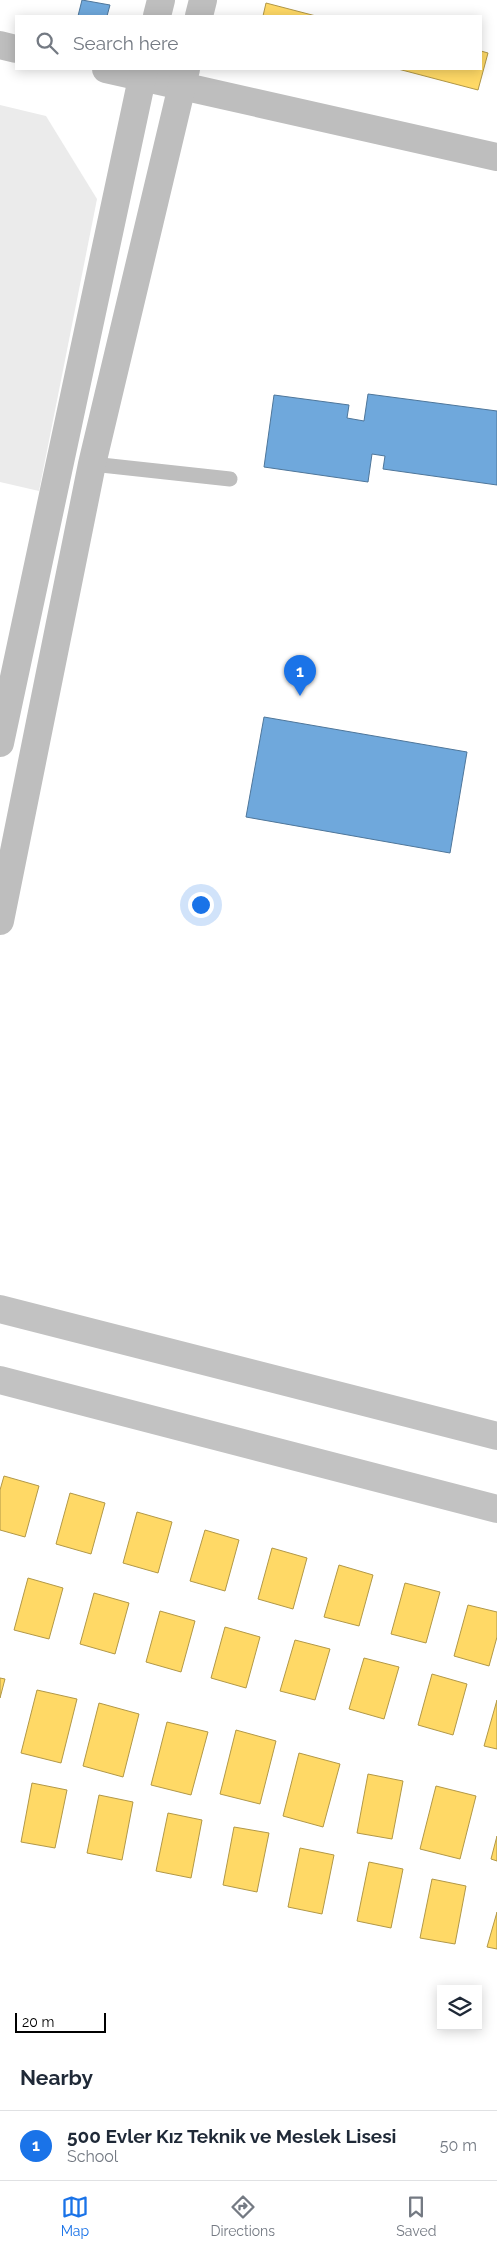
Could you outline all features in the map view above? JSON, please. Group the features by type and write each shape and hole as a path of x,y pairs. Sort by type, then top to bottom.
{"main road":[{"path":"0,1309 497,1436"},
{"path":"0,1380 497,1509"}],"street":[{"path":"157,15 161,0"},
{"path":"199,15 203,0"},
{"path":"0,45 15,49"},
{"path":"115,70 184,78 497,157"},
{"path":"0,743 143,73"},
{"path":"0,921 92,464 184,78"}],"lane":[{"path":"92,464 230,479"}],"shaded area":[{"path":"0,105 46,116 97,199 39,491 0,482"}],"building: Homes":[{"path":"266,3 312,15 263,15"},
{"path":"482,51 488,53 478,90 402,70 482,70"},
{"path":"4,1476 39,1486 25,1537 0,1530 0,1490"},
{"path":"70,1493 105,1503 91,1554 56,1544"},
{"path":"137,1512 172,1522 158,1573 123,1563"},
{"path":"205,1530 239,1540 225,1591 190,1581"},
{"path":"272,1548 307,1558 293,1609 258,1599"},
{"path":"339,1565 373,1575 359,1626 324,1617"},
{"path":"28,1578 63,1588 49,1639 14,1630"},
{"path":"405,1583 440,1592 426,1643 391,1634"},
{"path":"94,1593 129,1603 115,1654 80,1644"},
{"path":"468,1605 497,1612 497,1637 489,1666 454,1656"},
{"path":"160,1611 195,1621 181,1672 146,1662"},
{"path":"225,1627 260,1637 246,1688 211,1678"},
{"path":"295,1640 330,1649 315,1700 280,1691"},
{"path":"364,1658 399,1667 384,1719 349,1709"},
{"path":"432,1674 467,1684 453,1735 418,1725"},
{"path":"0,1678 5,1679 0,1698"},
{"path":"37,1690 77,1699 61,1763 21,1753"},
{"path":"497,1700 497,1749 484,1746"},
{"path":"99,1703 139,1714 123,1777 83,1766"},
{"path":"167,1722 208,1732 191,1795 151,1785"},
{"path":"236,1730 276,1741 260,1804 220,1794"},
{"path":"299,1753 340,1764 323,1827 283,1816"},
{"path":"368,1774 403,1781 392,1839 357,1833"},
{"path":"32,1783 67,1790 55,1848 21,1842"},
{"path":"436,1786 476,1796 460,1859 420,1849"},
{"path":"99,1795 133,1802 122,1860 87,1853"},
{"path":"168,1813 202,1820 191,1878 156,1871"},
{"path":"234,1827 269,1833 257,1892 223,1885"},
{"path":"497,1836 497,1861 491,1859"},
{"path":"300,1848 334,1855 322,1914 288,1907"},
{"path":"369,1862 403,1869 391,1928 357,1921"},
{"path":"432,1879 466,1886 455,1944 420,1938"},
{"path":"497,1912 497,1949 487,1947"}],"building: Schools":[{"path":"82,0 110,5 107,15 78,15"},
{"path":"368,394 497,411 497,485 383,469 385,456 372,454 368,482 264,467 274,395 349,405 347,418 364,421"},
{"path":"264,717 467,752 450,853 246,817"}],"place":[{"name":"500 Evler Kız Teknik ve Meslek Lisesi","path":"300,696"}]}
